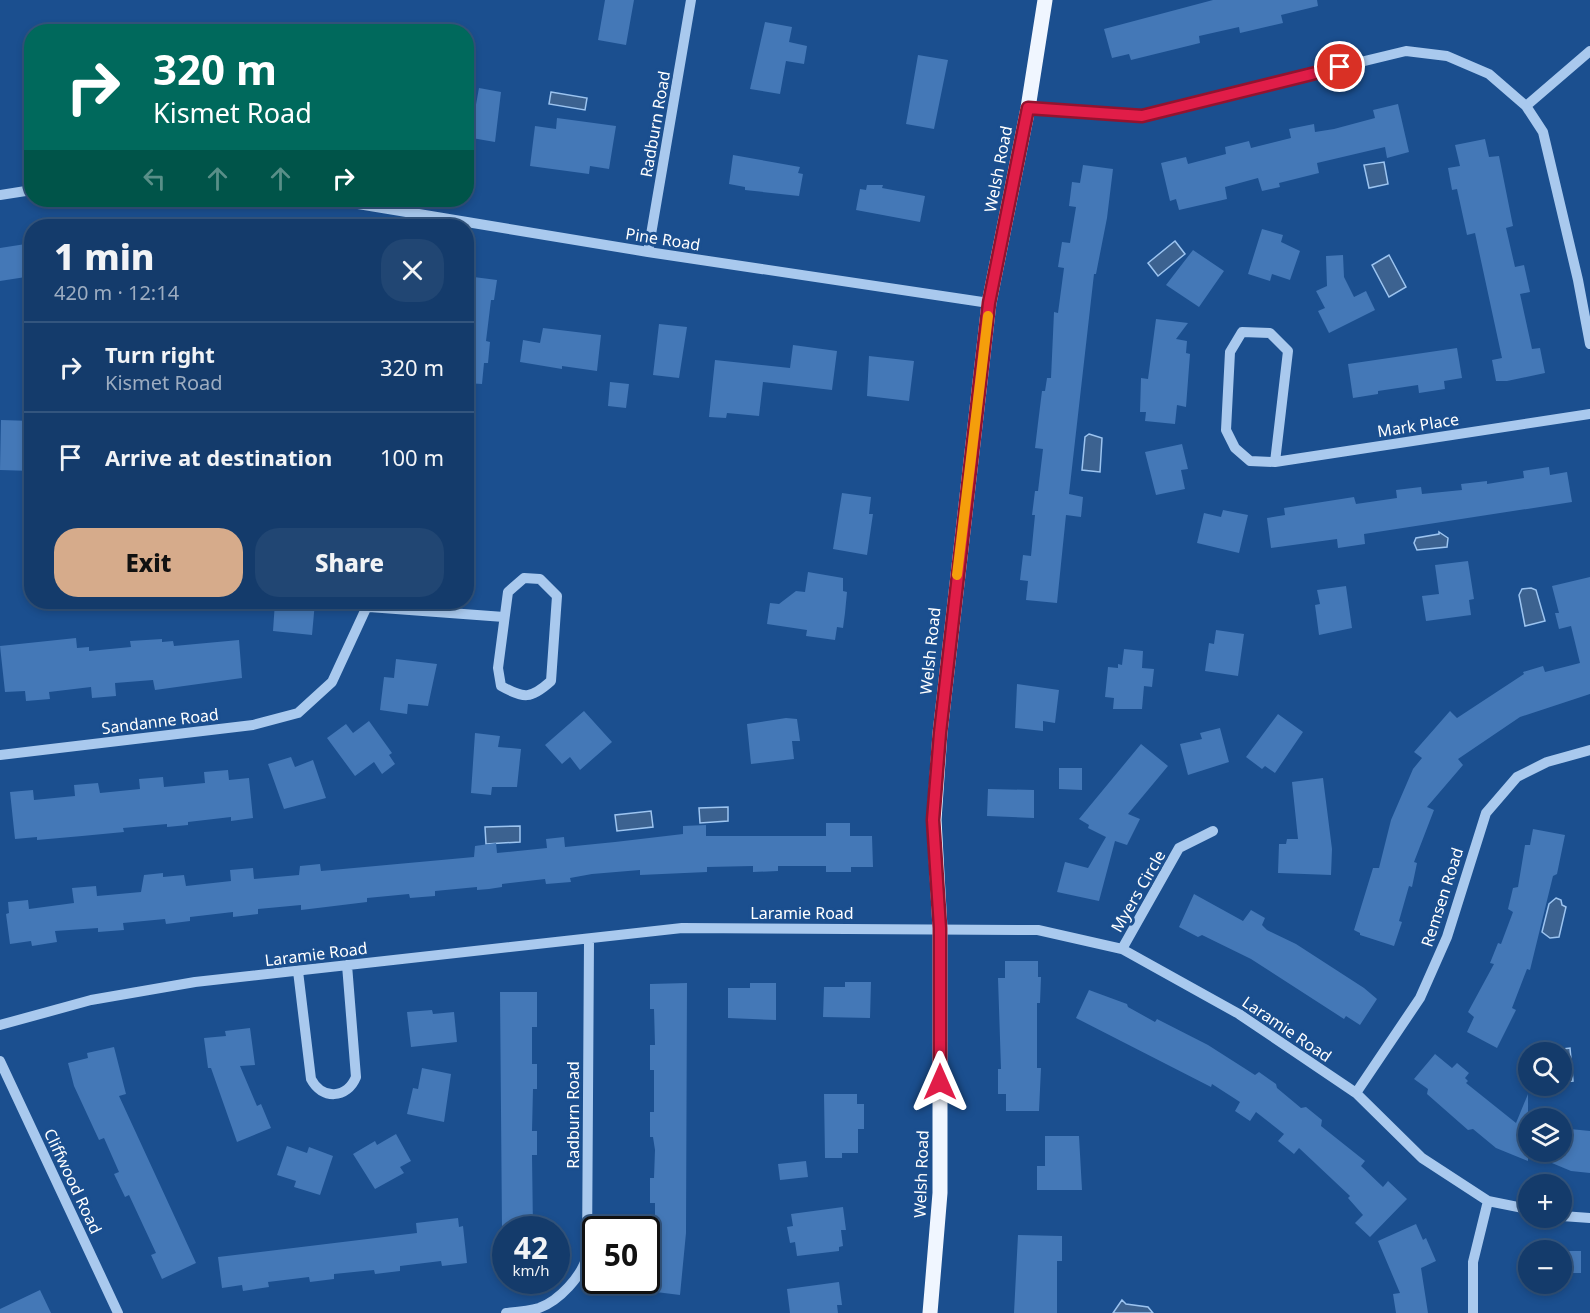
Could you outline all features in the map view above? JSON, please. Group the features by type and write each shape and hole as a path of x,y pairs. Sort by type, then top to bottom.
{"main road":[{"name":"Welsh Road","path":"930,1313 940,1193 940,928 933,820 940,733 989,303 1028,108 1045,0"}],"street":[{"name":"Radburn Road","path":"648,252 691,0"},
{"path":"1028,108 1142,116 1406,51 1447,57 1489,74 1526,106 1543,132 1578,280 1590,344"},
{"path":"1526,106 1590,51"},
{"path":"0,195 24,191"},
{"name":"Pine Road","path":"378,207 451,219"},
{"path":"414,219 415,213"},
{"name":"Pine Road","path":"474,223 648,252 989,303"},
{"path":"1578,280 1590,278"},
{"name":"Mark Place","path":"1275,462 1288,351 1270,333 1242,332 1230,352 1226,430 1235,448 1250,461 1275,462 1590,414"},
{"path":"524,578 540,579 557,596 551,681 537,694 519,696 501,686 498,668 504,617 508,592 524,578"},
{"name":"Sandanne Road","path":"0,755 253,725 298,712 332,682 367,609"},
{"path":"421,609 504,617"},
{"name":"Remsen Road","path":"1356,1093 1420,998 1447,937 1486,813 1517,777 1547,762 1590,750"},
{"name":"Myers Circle","path":"1122,949 1179,848 1213,831"},
{"name":"Laramie Road","path":"0,1024 110,997 195,982 682,928 1038,930 1122,949 1239,1014 1356,1093 1422,1158 1488,1201 1518,1207"},
{"name":"Radburn Road","path":"506,1313 538,1308 570,1285 585,1266 587,1256 589,940"},
{"path":"298,971 310,1079 320,1092 336,1095 349,1089 356,1077 347,965"},
{"name":"Cliffwood Road","path":"0,1061 118,1313"},
{"path":"1473,1313 1473,1262 1488,1201"},
{"path":"1572,1217 1590,1218"}],"water":[{"path":"551,92 587,98 585,110 549,104"},
{"path":"1384,162 1388,184 1369,188 1364,165"},
{"path":"1175,241 1185,254 1158,276 1148,263"},
{"path":"1389,255 1406,287 1389,297 1372,265"},
{"path":"1089,434 1102,438 1100,472 1082,470 1085,437"},
{"path":"1439,532 1448,538 1447,547 1417,550 1414,543 1416,538 1439,534"},
{"path":"1522,589 1536,590 1545,621 1525,626 1519,595"},
{"path":"728,807 728,821 700,823 699,808"},
{"path":"651,811 653,827 617,831 615,815"},
{"path":"520,826 520,842 486,844 485,827"},
{"path":"1556,898 1561,900 1562,905 1566,907 1559,937 1550,938 1542,932 1549,904"},
{"path":"1122,1300 1126,1304 1148,1307 1153,1313 1113,1313"}],"building":[{"path":"605,0 634,0 626,45 598,40"},
{"path":"1213,0 1317,0 1318,6 1281,15 1283,23 1240,33 1239,27 1199,36 1200,43 1131,60 1129,54 1112,58 1104,29"},
{"path":"765,22 792,27 789,42 807,46 804,64 786,61 780,94 750,89"},
{"path":"918,55 948,60 934,129 906,124"},
{"path":"479,88 501,92 495,142 474,138 475,110"},
{"path":"1398,104 1409,152 1387,158 1385,147 1317,163 1319,173 1279,183 1280,187 1262,191 1258,178 1225,187 1227,199 1179,210 1176,199 1170,201 1161,163 1186,157 1188,164 1226,154 1225,147 1249,141 1251,148 1291,138 1289,129 1314,124 1315,132 1334,129 1375,118 1373,110"},
{"path":"557,118 616,126 609,169 590,166 589,174 530,166 535,126 556,129"},
{"path":"1485,139 1489,157 1499,156 1513,226 1506,228 1515,267 1524,265 1530,292 1520,294 1532,349 1540,348 1545,373 1507,381 1496,381 1492,360 1502,358 1475,233 1467,235 1457,189 1452,190 1448,168 1460,166 1455,145"},
{"path":"733,155 800,167 798,173 803,174 799,196 745,190 745,187 729,184"},
{"path":"1083,165 1113,169 1107,218 1096,274 1094,274 1069,494 1083,497 1081,517 1066,515 1057,603 1026,600 1028,581 1020,580 1023,555 1031,556 1035,515 1032,515 1035,491 1038,491 1043,449 1035,448 1042,391 1045,391 1047,378 1051,378 1054,312 1058,313 1064,268 1058,267 1062,242 1070,243 1076,207 1069,206 1072,182 1080,183"},
{"path":"867,185 883,185 882,188 925,196 920,222 856,210 860,189 866,190"},
{"path":"1262,229 1283,235 1281,242 1300,251 1290,280 1272,274 1270,281 1248,274"},
{"path":"24,244 24,277 0,281 0,248"},
{"path":"1193,250 1224,271 1199,307 1166,285"},
{"path":"1343,255 1344,277 1354,297 1366,291 1375,310 1329,333 1318,311 1325,308 1316,291 1327,286 1326,256"},
{"path":"474,277 497,280 494,300 491,300 486,341 490,342 488,363 484,363 482,384 474,384"},
{"path":"1156,319 1188,323 1176,339 1187,341 1186,353 1190,354 1186,407 1177,405 1175,424 1145,421 1146,412 1140,412 1141,378 1148,379"},
{"path":"659,324 687,327 679,378 653,375"},
{"path":"543,328 601,335 597,371 562,366 562,369 520,362 523,340 540,343"},
{"path":"793,345 837,351 832,390 763,382 759,416 727,413 726,418 709,417 715,360 790,368"},
{"path":"1457,348 1462,378 1444,381 1445,389 1419,393 1418,385 1378,391 1378,394 1353,398 1348,364"},
{"path":"869,356 914,361 909,401 867,396"},
{"path":"610,382 629,384 626,408 608,406"},
{"path":"1,420 24,421 24,471 0,470"},
{"path":"1182,444 1188,469 1181,470 1185,489 1156,495 1145,452"},
{"path":"1549,467 1550,475 1567,472 1572,502 1364,534 1365,544 1338,548 1337,539 1271,548 1267,518 1285,515 1284,508 1354,497 1356,504 1397,498 1396,490 1421,487 1422,494 1462,490 1461,484 1487,481 1487,484 1524,478 1523,471"},
{"path":"842,493 871,497 869,514 873,514 867,555 833,549"},
{"path":"1223,510 1248,515 1239,553 1197,543 1204,513 1221,517"},
{"path":"1468,561 1474,599 1469,600 1471,615 1426,621 1422,596 1439,594 1435,565"},
{"path":"808,572 843,578 843,591 847,592 845,613 843,628 837,627 835,640 806,636 807,630 767,624 770,603 779,604 796,591 805,592"},
{"path":"1590,577 1590,694 1520,717 1458,759 1463,765 1427,807 1434,810 1414,862 1417,863 1412,887 1409,886 1399,921 1402,922 1394,946 1360,935 1354,930 1373,868 1379,868 1391,820 1413,769 1422,758 1414,752 1450,711 1457,718 1524,674 1523,672 1543,666 1545,672 1580,663 1571,626 1559,629 1555,613 1559,613 1552,586"},
{"path":"1346,586 1352,628 1319,635 1315,605 1320,604 1317,590"},
{"path":"275,609 314,609 312,635 273,631"},
{"path":"1216,630 1244,634 1238,676 1205,671 1209,643 1214,644"},
{"path":"76,638 77,648 89,647 89,651 131,647 130,641 162,639 162,642 173,641 174,646 239,640 242,678 155,690 153,680 115,683 116,696 92,698 91,687 49,692 50,699 26,701 25,691 5,692 0,646"},
{"path":"1124,649 1143,651 1142,668 1154,669 1152,687 1144,686 1142,709 1113,709 1114,698 1105,697 1108,667 1118,668 1118,664 1122,665"},
{"path":"396,659 437,664 428,706 408,704 407,714 380,710 384,677 394,678"},
{"path":"1017,684 1059,690 1055,723 1043,721 1043,731 1015,728"},
{"path":"584,711 612,742 580,770 570,757 562,764 545,745"},
{"path":"1278,714 1303,732 1275,773 1265,766 1262,769 1246,757"},
{"path":"786,718 797,719 800,741 792,741 794,759 751,764 747,724"},
{"path":"369,721 392,753 389,755 395,764 382,774 374,762 355,776 327,738 346,724 353,733"},
{"path":"1220,728 1229,762 1188,775 1180,744 1202,739 1200,733"},
{"path":"475,733 500,736 498,747 521,749 517,787 492,787 491,795 471,793"},
{"path":"1141,744 1168,766 1128,814 1140,819 1127,845 1115,841 1099,901 1057,892 1065,862 1088,868 1106,837 1088,828 1089,825 1079,819"},
{"path":"291,757 295,767 313,760 326,798 284,809 268,764"},
{"path":"1059,768 1082,768 1082,790 1059,789"},
{"path":"228,770 229,780 249,778 253,818 231,821 231,817 188,822 188,825 167,827 167,824 123,828 124,832 37,840 37,837 15,839 10,792 33,790 34,800 75,796 74,785 98,783 100,793 140,789 139,779 163,777 164,787 205,783 204,772"},
{"path":"1323,778 1332,849 1331,875 1278,873 1279,844 1286,844 1287,839 1298,839 1292,782"},
{"path":"988,789 1034,790 1034,818 987,816"},
{"path":"826,823 850,823 850,836 872,836 873,867 851,867 851,872 826,872 826,866 778,866 778,871 753,872 753,866 707,867 707,872 640,875 640,870 592,874 570,878 571,882 546,884 545,879 502,884 502,887 489,889 477,890 477,887 435,891 435,896 410,898 409,894 367,898 367,902 301,910 301,905 258,909 258,914 233,917 233,912 190,917 190,921 166,924 165,919 123,923 124,930 98,932 98,928 55,931 57,942 32,946 31,941 10,944 6,914 9,913 8,902 28,900 29,909 74,903 72,888 96,886 97,896 141,892 144,875 163,873 163,877 184,875 186,886 231,881 230,870 253,868 254,879 299,875 300,866 320,864 321,871 474,857 475,846 496,843 497,853 547,848 546,839 564,837 565,847 683,834 683,826 706,825 706,836 826,836"},
{"path":"1533,829 1565,835 1557,874 1553,876 1530,970 1527,969 1512,1008 1516,1010 1497,1048 1467,1032 1474,1017 1468,1012 1494,964 1490,963 1498,943 1501,944 1513,912 1508,909 1513,888 1518,887 1525,845 1530,845"},
{"path":"1194,894 1243,921 1251,910 1265,918 1262,925 1267,930 1296,944 1364,988 1377,999 1360,1025 1346,1016 1344,1019 1251,959 1202,935 1198,937 1179,927"},
{"path":"1005,961 1038,961 1038,977 1041,977 1040,1003 1037,1003 1037,1068 1041,1068 1039,1111 1006,1111 1006,1094 998,1094 998,1069 1001,1069 998,978 1005,978"},
{"path":"845,982 871,982 870,1018 823,1017 824,987 845,987"},
{"path":"687,983 686,1233 680,1295 660,1292 660,1216 655,1216 655,1203 650,1203 650,1178 654,1178 655,1150 653,1137 650,1137 650,1112 654,1112 654,1070 650,1070 650,1045 655,1045 654,1009 650,1009 650,984"},
{"path":"750,983 776,983 776,1020 728,1018 728,988 750,988"},
{"path":"1089,990 1127,1004 1128,1007 1155,1022 1157,1019 1208,1045 1255,1075 1259,1072 1276,1084 1277,1088 1301,1108 1306,1107 1322,1120 1321,1126 1365,1161 1361,1166 1383,1187 1388,1181 1407,1199 1370,1237 1355,1223 1363,1215 1348,1198 1350,1196 1299,1148 1294,1154 1278,1141 1284,1134 1256,1112 1250,1121 1235,1111 1240,1102 1212,1084 1211,1087 1076,1018"},
{"path":"500,992 537,992 537,1027 532,1027 532,1064 537,1064 537,1089 533,1089 532,1131 537,1131 537,1155 532,1155 533,1216 502,1216"},
{"path":"432,1010 433,1014 454,1012 457,1042 411,1047 407,1012"},
{"path":"250,1028 255,1065 240,1066 257,1106 261,1104 271,1128 237,1142 211,1068 208,1068 204,1038 226,1036 225,1031"},
{"path":"114,1047 126,1094 119,1096 196,1263 162,1279 151,1255 156,1253 129,1195 125,1197 114,1174 119,1172 104,1138 99,1140 74,1086 68,1063 88,1058 87,1053"},
{"path":"1435,1054 1452,1068 1457,1063 1469,1073 1465,1078 1468,1081 1466,1083 1516,1123 1518,1118 1518,1157 1496,1148 1473,1129 1468,1130 1427,1094 1428,1089 1414,1079"},
{"path":"422,1068 451,1074 444,1122 407,1114 413,1088 418,1089"},
{"path":"824,1094 857,1094 857,1104 864,1104 864,1129 858,1129 858,1153 842,1153 842,1158 825,1158"},
{"path":"1527,1096 1528,1108 1522,1108"},
{"path":"1572,1129 1590,1131 1590,1173 1571,1171 1550,1162 1572,1162"},
{"path":"396,1134 411,1161 400,1167 404,1173 375,1189 353,1154 375,1141 377,1145"},
{"path":"1045,1136 1079,1136 1082,1190 1037,1190 1037,1166 1045,1166"},
{"path":"287,1146 307,1153 309,1147 333,1156 320,1195 294,1187 296,1181 277,1175"},
{"path":"806,1161 808,1177 780,1180 778,1164"},
{"path":"843,1207 846,1230 841,1230 843,1246 839,1247 839,1251 797,1256 795,1242 790,1243 787,1227 793,1226 791,1214"},
{"path":"458,1218 459,1227 463,1226 467,1263 442,1266 441,1261 400,1266 400,1271 375,1274 374,1270 334,1274 334,1279 310,1282 309,1277 268,1282 269,1287 243,1291 242,1285 222,1288 218,1257 417,1233 416,1223"},
{"path":"1416,1224 1423,1240 1426,1238 1436,1261 1421,1268 1428,1313 1396,1313 1393,1294 1400,1293 1378,1241"},
{"path":"1018,1235 1062,1236 1062,1261 1057,1261 1057,1313 1014,1313"},
{"path":"1572,1251 1581,1251 1581,1273 1572,1273"},
{"path":"839,1282 842,1305 837,1305 838,1313 790,1313 787,1289"},
{"path":"40,1290 51,1313 0,1313 0,1309"}],"slow traffic":[{"path":"957,575 988,316"}],"route":[{"path":"940,1082 940,928 933,820 940,733 989,303 1028,108 1142,116 1340,67"}]}
